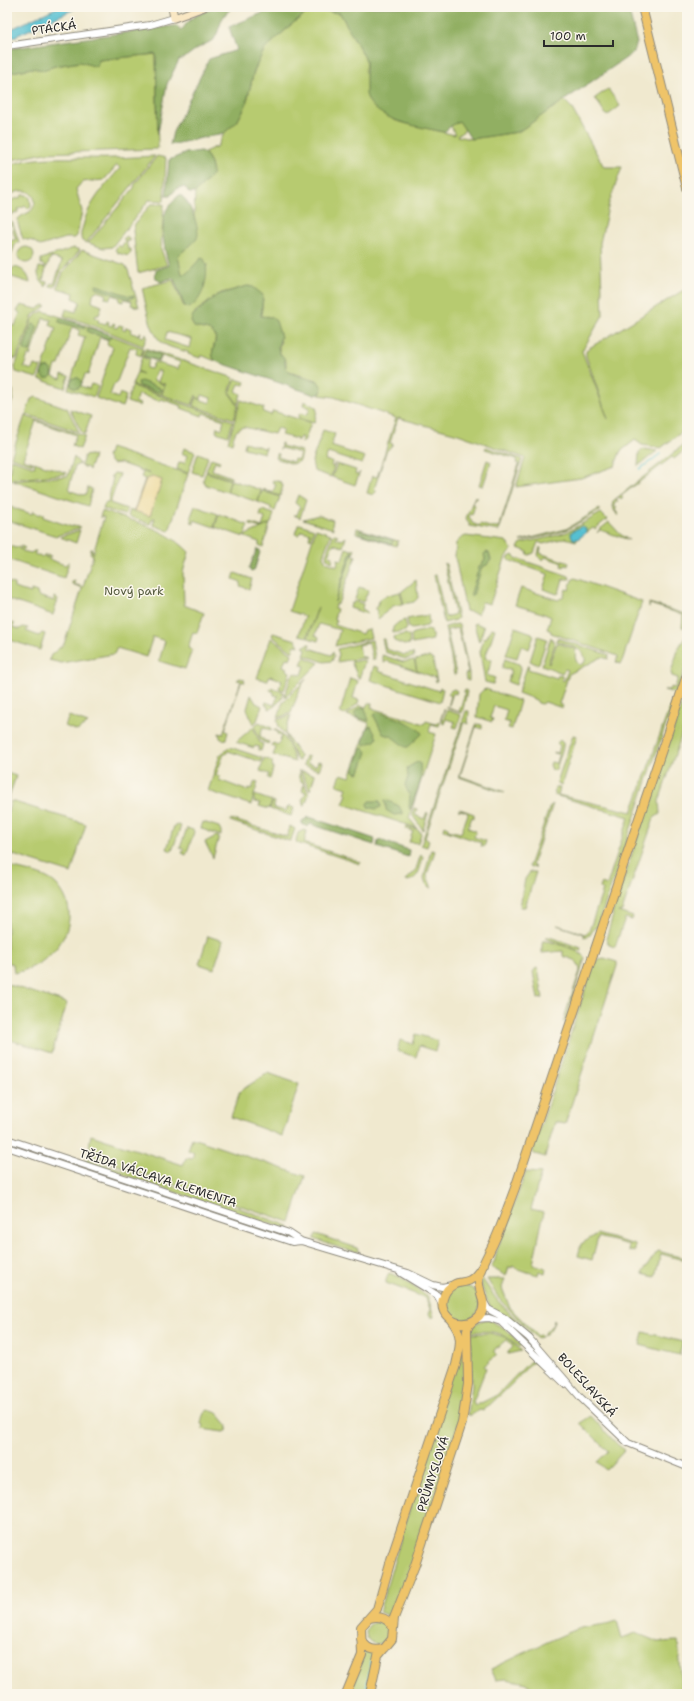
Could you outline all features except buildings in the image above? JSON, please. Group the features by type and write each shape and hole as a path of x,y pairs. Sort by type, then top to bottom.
{"main road":[{"path":"172,7 174,18 204,7"},
{"path":"642,7 687,188"},
{"path":"484,1264 474,1277 463,1282 453,1284 445,1293 442,1304 444,1311 450,1319 461,1323 474,1320 482,1311 482,1297 479,1278 515,1188 687,675"},
{"path":"463,1282 474,1285 482,1297"},
{"name":"PRŮMYSLOVÁ","path":"346,1694 362,1655 361,1627 377,1609 392,1556 456,1365 460,1337 458,1330 450,1319"},
{"name":"PRŮMYSLOVÁ","path":"370,1694 378,1656 392,1639 394,1631 394,1618 415,1565 462,1423 468,1384 467,1330 469,1325 474,1320"},
{"path":"370,1618 378,1616 385,1618 390,1623 394,1631"},
{"path":"361,1638 366,1646 372,1649 378,1650 385,1648"}],"street":[{"name":"PTÁCKÁ","path":"7,46 150,25 174,18"},
{"name":"TŘÍDA VÁCLAVA KLEMENTA","path":"7,1139 289,1233 301,1241 408,1273 438,1286 453,1284"},
{"name":"TŘÍDA VÁCLAVA KLEMENTA","path":"7,1147 292,1242 301,1241"},
{"name":"TŘÍDA VÁCLAVA KLEMENTA","path":"398,1271 437,1295 442,1304"},
{"name":"BOLESLAVSKÁ","path":"482,1297 488,1309 505,1318 529,1338 581,1398 628,1443 687,1467"},
{"path":"474,1320 491,1318 504,1324 557,1377 581,1398"}],"green space":[{"path":"215,7 233,7 223,17 213,40 179,60 167,84 158,133 156,54 99,60 97,67 80,62 55,66 43,70 32,68 7,73 7,49 173,26 177,26 180,30 195,16"},
{"path":"277,7 628,7 637,43 633,52 626,58 518,132 471,139 459,121 444,132 411,125 387,117 377,111 370,103 366,94 366,60 340,13 317,10 308,12 293,23 264,50 254,71 246,105 237,122 224,133 170,145 173,132 209,59 237,50 229,27"},
{"path":"317,10 340,13 366,60 365,72 393,120 455,135 451,126 459,120 465,130 457,136 471,139 518,132 564,100 571,107 604,167 622,167 609,203 600,243 603,315 582,351 608,419 586,356 586,350 687,288 687,428 661,448 642,445 635,440 620,452 615,466 581,478 516,487 525,458 458,434 398,418 390,443 393,444 386,452 374,490 377,491 373,495 367,493 372,476 377,477 396,418 334,397 319,395 321,393 317,380 289,372 286,368 286,361 280,352 279,347 281,341 268,316 261,316 263,299 250,286 221,293 195,312 194,327 209,330 215,335 212,355 215,361 201,355 200,358 188,354 188,352 170,347 159,340 149,319 142,288 173,280 184,307 184,305 190,307 204,288 207,264 183,275 177,262 178,257 197,238 194,215 195,193 205,183 211,174 212,169 209,159 204,152 218,146 224,133 237,122 246,105 254,71 264,50 293,23 308,12","holes":["167,332 192,339 190,348 165,340"]},
{"path":"156,54 158,148 45,153 7,161 7,73 32,68 43,70 55,66 80,62 97,66 99,60"},
{"path":"608,89 620,106 607,116 595,98"},
{"path":"201,151 210,161 212,175 195,193 189,193 186,188 181,187 175,190 170,196 166,196 169,160 186,153"},
{"path":"155,156 86,243 82,241 81,236 85,218 93,202 120,168 117,165 104,180 82,182 76,189 82,211 77,236 75,238 66,238 40,246 33,241 23,239 18,224 18,219 32,210 35,202 33,196 26,191 7,196 7,166 46,158"},
{"path":"157,156 166,158 164,201 149,200 112,247 103,248 88,243 134,188 135,184"},
{"path":"22,195 27,195 30,198 31,206 28,209 26,206 18,209 18,212 8,216 7,202 21,197"},
{"path":"180,195 187,202 190,208 196,222 198,234 195,241 178,256 182,274 186,274 201,258 204,259 207,271 202,294 193,305 188,308 184,305 174,279 172,278 160,282 155,277 156,270 169,265 163,238 163,223 168,207"},
{"path":"151,204 164,204 161,249 167,265 138,273 133,230 135,224"},
{"path":"7,221 13,223 19,242 15,245 11,255 7,256 7,231 10,241 16,239 12,225 7,226"},
{"path":"127,236 130,241 126,241 128,249 131,249 128,256 118,253 115,250 118,245 121,247 125,241 123,239"},
{"path":"26,247 32,249 34,255 32,261 26,263 20,261 18,255 20,249"},
{"path":"74,248 80,250 61,272 55,287 50,286 51,283 54,284 62,261 51,257 47,267 41,264 41,259"},
{"path":"82,250 125,265 128,270 139,307 131,305 132,301 124,299 123,302 119,301 120,298 113,295 110,299 105,298 106,294 96,291 93,294 92,302 102,306 99,315 96,315 95,317 99,319 98,322 106,324 107,321 109,322 108,325 112,326 113,323 115,324 114,327 117,328 119,325 123,326 122,329 125,331 126,327 132,329 131,333 139,335 141,332 140,336 143,337 146,333 147,337 143,346 89,324 64,316 66,309 76,312 80,302 73,298 74,293 57,288 63,273"},
{"path":"14,267 25,272 30,283 9,276"},
{"path":"39,267 46,268 43,281 47,282 46,287 39,278"},
{"path":"97,285 130,296 133,295 134,297 129,299 96,288 95,286"},
{"path":"247,286 253,287 263,295 261,316 271,317 276,321 281,337 278,346 279,353 284,359 287,370 297,375 318,381 322,388 321,393 315,395 215,361 212,354 216,339 215,335 209,330 194,327 191,321 193,315 217,295"},
{"path":"21,305 37,309 44,305 46,306 33,315 16,359 7,356 9,344 7,343 7,338 9,338 10,334 7,333 7,324 15,326 20,313 17,311"},
{"path":"43,311 88,326 143,348 141,356 136,354 137,349 130,347 116,384 114,384 110,395 118,398 120,393 126,396 122,407 96,398 113,347 107,344 108,340 100,337 88,375 85,374 81,386 89,389 91,384 98,386 94,397 68,389 85,337 78,335 80,330 72,327 59,365 56,365 53,376 61,379 62,374 69,376 65,388 39,379 56,328 50,325 51,320 43,318 30,356 28,355 24,367 32,370 34,365 41,367 37,378 16,372 15,367 32,320 37,314"},
{"path":"61,318 85,326 85,329 59,322 59,319"},
{"path":"34,324 37,328 30,351 28,352 25,351 24,348 32,325"},
{"path":"87,328 111,335 112,337 109,339 88,332"},
{"path":"145,348 234,378 229,393 238,405 234,419 193,406 196,398 210,403 211,398 202,395 201,399 196,397 196,395 192,405 162,395 165,384 158,382 161,372 157,370 153,380 164,385 161,395 132,385 137,372 143,374 137,371 142,357 149,360 146,368 151,369 154,362 178,369 180,362 162,356 159,362 141,356"},
{"path":"146,350 161,355 159,361 144,356"},
{"path":"47,367 51,369 53,373 51,377 47,379 43,377 41,373 43,369"},
{"path":"76,377 80,379 82,383 80,387 76,389 72,387 70,383 72,379"},
{"path":"236,379 245,382 244,385 239,384 236,391 241,394 238,404 230,393"},
{"path":"141,381 160,388 160,392 139,386 138,382"},
{"path":"132,386 233,421 228,436 216,432 217,427 222,429 224,420 203,413 202,416 181,408 182,406 161,399 159,401 138,394 135,402 140,404 139,406 127,402"},
{"path":"7,387 13,390 13,399 7,416"},
{"path":"36,397 67,408 79,432 26,414 31,399"},
{"path":"241,400 264,408 263,412 271,415 273,411 311,423 304,442 301,442 303,437 300,437 297,441 297,439 281,435 283,430 277,428 274,434 244,427 239,429 234,435 232,443 228,442"},
{"path":"304,401 316,407 317,411 314,423 298,418 300,413 307,415 310,408 303,405"},
{"path":"70,409 91,416 85,434 82,433"},
{"path":"25,416 85,436 80,449 72,446 76,435 36,421 23,459 33,462 32,464 11,457"},
{"path":"323,430 335,434 331,446 365,457 362,464 328,453 325,460 332,462 331,466 333,467 335,463 331,477 314,471 312,461"},
{"path":"245,442 264,448 266,447 264,453 244,448"},
{"path":"687,442 687,448 674,459 672,457 621,496 623,498 621,500 619,497 616,499 618,502 615,502 614,507 617,508 615,510 619,515 618,516 612,507 613,501"},
{"path":"281,443 282,446 301,451 300,461 293,464 275,458 278,453 278,457 293,462 294,459 298,460 300,453 281,448 280,450"},
{"path":"486,447 522,459 499,531 470,526 466,518 473,500 472,504 475,505 472,515 470,514 469,518 471,519 472,523 479,526 480,524 499,528 519,464 516,463 517,459 485,449"},
{"path":"110,448 188,474 169,531 153,525 155,518 153,518 150,524 128,516 130,510 134,511 145,479 141,477 143,472 151,474 120,463 112,464 107,457"},
{"path":"184,448 195,452 188,473 177,469 179,462 185,463 187,455 182,454"},
{"path":"644,449 657,451 638,466 639,452"},
{"path":"198,453 208,457 202,475 192,472"},
{"path":"84,456 94,456 89,470 88,468 81,466"},
{"path":"74,457 80,464 75,466 69,487 71,491 83,495 86,494 88,487 92,489 88,506 13,481 68,476"},
{"path":"211,458 220,461 219,463 215,461 212,470 231,477 231,479 206,471"},
{"path":"11,459 35,467 34,462 67,473 7,480 10,471"},
{"path":"487,460 491,462 483,486 479,485"},
{"path":"337,464 356,470 355,474 358,475 360,472 355,485 332,477"},
{"path":"206,472 230,480 227,492 206,485 203,480"},
{"path":"114,473 120,474 110,503 127,509 125,515 103,509 105,503 108,503 113,477 110,477"},
{"path":"231,480 261,490 258,502 227,492"},
{"path":"273,480 281,482 283,486 280,496 263,490 273,492 276,484 272,482"},
{"path":"262,491 280,497 275,511 271,510 271,507 258,502"},
{"path":"298,495 306,500 300,518 294,515 297,515 300,507 295,503"},
{"path":"7,506 32,514 33,511 40,515 41,513 43,514 43,517 72,527 81,527 56,536 7,520"},
{"path":"195,506 218,514 214,527 194,520 194,524 192,523 191,516"},
{"path":"599,509 599,511 566,530 520,541 566,529"},
{"path":"262,510 274,514 271,523 261,528 250,525 250,523 262,527 265,518 260,516"},
{"name":"Nový park","path":"102,511 160,531 180,544 189,552 183,572 184,605 204,613 197,633 193,632 188,648 192,650 185,669 159,661 165,641 153,637 146,657 117,648 114,654 61,663 49,660 51,655 64,644 82,589 72,584 72,582 75,581 74,584 83,587 93,556 90,553 91,549 93,549 93,554 104,517 100,517"},
{"path":"601,513 607,519 595,529 593,528 586,533 587,531 576,541 565,538 543,544 538,542 534,553 529,555 527,554 528,552 518,548 521,543 567,532"},
{"path":"219,514 248,525 244,537 215,527"},
{"path":"319,515 333,520 333,529 303,519"},
{"path":"609,522 620,534 629,540 600,530 597,533 599,530"},
{"path":"270,524 263,547 259,545 259,542 245,537 246,535"},
{"path":"300,524 314,529 311,539 309,538 310,533 301,531 299,535 295,534 298,525"},
{"path":"357,528 398,541 396,546 356,533"},
{"path":"316,529 331,534 323,556 326,562 337,566 338,559 342,560 346,548 352,550 355,549 353,555 356,556 338,604 336,604 334,608 337,609 334,619 337,620 335,625 362,634 364,630 369,629 371,638 335,646 340,630 319,624 315,635 319,637 318,641 308,638 318,607 307,637 299,635 305,616 289,611"},
{"path":"80,530 76,543 60,537"},
{"path":"359,530 393,540 393,542 391,544 359,533"},
{"path":"333,535 338,535 335,538 342,540 346,537 343,547 333,544 329,556 333,557 332,562 327,559 326,555"},
{"path":"466,536 506,541 512,550 506,556 490,604 482,602 478,614 466,611 455,557 456,543 461,538"},
{"path":"7,545 16,548 19,546 19,549 21,550 21,546 25,548 22,551 31,553 36,551 34,554 42,557 45,554 45,557 47,558 47,555 51,556 48,559 65,565 69,562 64,578 7,559"},
{"path":"540,547 540,553 569,563 568,566 561,566 562,563 545,557 543,560 538,554"},
{"path":"257,549 260,550 260,552 254,571 251,572 249,569"},
{"path":"351,551 353,552 335,602 335,601"},
{"path":"486,552 489,553 491,560 487,565 482,567 473,595 470,596 479,567 485,560 484,554"},
{"path":"513,555 516,558 569,576 570,579 563,579 559,593 557,594 543,589 548,574 508,560 509,557"},
{"path":"444,563 446,564 458,618 456,620 444,623 434,575 436,574 445,616 455,614"},
{"path":"235,573 252,579 249,589 240,586 241,582 233,579"},
{"path":"575,578 642,602 621,664 616,662 618,656 551,633 551,631 547,629 551,617 515,605 521,588 558,600 563,597 566,589 569,590 572,580"},
{"path":"416,580 418,598 414,602 404,604 401,592"},
{"path":"7,582 14,584 14,588 31,593 31,590 37,592 38,596 54,601 54,597 58,599 53,615 7,599"},
{"path":"359,587 369,590 363,602 355,599"},
{"path":"400,592 403,604 393,606 378,619 376,608 380,599"},
{"path":"354,601 363,604 362,609 366,611 367,614 350,608 351,603 353,604"},
{"path":"649,603 685,614 687,616 687,625 684,628 682,627 683,615 650,604 649,607"},
{"path":"428,615 429,623 427,626 412,629 409,628 407,619"},
{"path":"405,620 407,628 405,631 393,633 393,627 399,622"},
{"path":"10,622 15,624 12,627 20,629 23,627 28,628 26,631 39,636 42,633 45,634 40,650 7,639 7,625"},
{"path":"476,623 484,627 479,642 474,624"},
{"path":"457,624 459,625 469,673 469,681 466,680 465,674 468,673 458,628 447,630 456,674 454,675 445,627"},
{"path":"515,627 532,633 534,636 529,649 521,646 517,658 506,655"},
{"path":"492,628 495,629 485,658 492,660 487,675 495,678 493,684 485,682 480,652 484,638 486,638"},
{"path":"428,630 431,631 433,640 412,644 411,636 413,633"},
{"path":"273,633 296,640 299,646 295,645 292,652 272,636"},
{"path":"406,634 409,636 410,644 404,645 394,641 393,637"},
{"path":"687,634 687,663 597,928 595,927 590,935 584,937 584,934 557,925 585,934 589,931 603,890 600,888 602,883 607,885 629,817 554,795 555,788 560,788 558,795 632,812 675,693 664,690 668,690 672,687 675,688 678,678 672,676 671,672 679,647"},
{"path":"538,636 547,639 539,663 536,664 530,661"},
{"path":"551,637 555,644 548,663 549,664 557,643 576,649 575,656 577,662 580,665 585,662 585,657 580,650 556,641 557,638 609,655 608,659 602,657 569,674 559,704 563,706 562,708 545,702 542,704 538,703 536,700 518,693 529,665 528,669 557,678 558,675 562,676 562,680 564,681 568,670 565,669 562,673 542,665"},
{"path":"271,638 292,654 290,659 286,658 283,666 290,672 284,690 279,689 282,680 270,676 267,681 257,678"},
{"path":"382,639 384,639 386,649 404,655 413,653 414,657 405,659 385,652"},
{"path":"372,640 374,660 371,659 372,657 369,643 359,645 361,657 365,657 366,659 362,658 337,662 339,654 337,649"},
{"path":"310,644 309,648 331,655 333,652 334,656 332,661 324,662 304,655 306,649 303,647"},
{"path":"382,655 403,662 414,660 417,671 387,661 384,663"},
{"path":"304,657 319,663 284,698 291,677 294,673 302,675 305,666 301,665"},
{"path":"429,657 433,660 437,682 435,681 436,678 417,671 415,660"},
{"path":"505,659 519,664 521,667 516,685 508,682 511,669 502,668"},
{"path":"362,660 365,661 359,679 351,662"},
{"path":"374,666 379,668 378,671 439,691 440,688 443,689 440,702 370,680"},
{"path":"240,678 244,679 245,682 241,682 225,730 228,732 226,739 223,740 220,738 219,733 223,734 241,681 237,680"},
{"path":"350,678 358,681 353,698 359,700 358,703 345,715 340,713"},
{"path":"306,679 301,686 291,713 278,718 283,702"},
{"path":"270,688 284,692 281,700 271,709 265,704 266,702 274,705 278,696 274,695 274,692 270,690"},
{"path":"687,688 687,719 659,801 660,814 654,818 622,911 618,912 633,917 632,920 625,918 615,947 609,945 606,939 613,915 612,914"},
{"path":"454,689 457,691 456,694 453,693 448,708 445,707 448,707 451,696 448,694"},
{"path":"486,689 520,701 512,729 508,728 510,723 504,721 507,710 494,706 490,718 493,719 492,722 477,717 479,694"},
{"path":"466,690 467,692 462,713 459,712 465,693 463,692"},
{"path":"251,695 256,703 262,706 257,721 253,724 247,709"},
{"path":"368,703 372,704 371,708 424,724 426,721 436,724 440,721 445,707 439,726 431,724 429,732 436,734 409,818 417,828 343,804 347,794 345,793 347,788 337,785 341,774 350,777 369,723 347,715 360,705 366,707"},
{"path":"361,707 365,708 369,721 356,717 354,713"},
{"path":"447,710 461,715 457,728 453,727 455,722 446,719 444,724 442,723"},
{"path":"466,711 469,711 468,724 464,722 425,838 429,841 427,847 421,845"},
{"path":"378,712 396,718 415,727 422,734 408,747 405,747 391,736 383,734 374,716"},
{"path":"291,715 285,733 300,756 299,761 296,759 285,734 279,727 277,720"},
{"path":"69,716 88,723 77,731 65,726"},
{"path":"259,722 272,728 271,730 263,727 260,736 263,740 269,742 268,744 261,741 254,726"},
{"path":"476,725 482,725 482,729 476,727 460,776 505,792 504,793 459,777"},
{"path":"371,726 377,738 375,741 365,745 363,741 367,728"},
{"path":"253,727 260,743 263,744 261,751 258,750 259,747 255,746 254,748 236,742"},
{"path":"274,729 282,734 285,738 295,762 273,755 276,748 272,746 273,743 278,745 282,736 278,735 278,732 273,730"},
{"path":"573,735 577,736 561,786 557,782"},
{"path":"560,740 563,743 563,747 556,770 552,770 550,765 551,762 557,763 559,755 554,752 558,753 560,746 557,743"},
{"path":"230,747 262,758 261,762 228,751 224,754 216,775 220,776 219,780 248,791 249,788 252,789 255,781 258,782 251,805 208,791 220,755"},
{"path":"364,748 367,752 360,772 356,773 354,770 361,749"},
{"path":"306,756 309,757 307,763 316,766 318,761 322,762 319,770 303,765"},
{"path":"264,758 272,761 273,769 270,779 268,778 269,774 260,771"},
{"path":"417,762 420,763 421,780 410,810 410,797 405,785 408,777 407,768"},
{"path":"299,770 309,794 305,805 302,799 306,792 302,791 304,784 299,779"},
{"path":"301,771 315,775 310,790"},
{"path":"7,773 16,776 7,803"},
{"path":"255,795 272,801 269,809 259,806 260,803 254,802"},
{"path":"386,800 399,806 403,814 394,815 386,810 384,801"},
{"path":"11,801 86,824 71,873 7,853 7,815"},
{"path":"273,801 275,802 274,808 286,811 288,806 294,808 291,816 270,809"},
{"path":"369,801 380,801 381,807 376,809 368,807 367,804"},
{"path":"553,804 532,865 536,867 530,868 529,866 550,806"},
{"path":"414,808 417,809 415,815 424,819 427,812 428,813 423,830 412,815"},
{"path":"460,809 474,814 474,818 472,817 468,828 476,831 474,837 486,841 484,847 481,846 482,843 444,830 445,826 448,827 448,830 461,833 468,814 465,811 458,810"},
{"path":"309,817 375,839 374,845 310,824 308,827 302,824 302,821"},
{"path":"231,819 287,837 290,826 295,829 291,840 289,841 230,821"},
{"path":"203,822 219,827 221,836 202,829"},
{"path":"174,826 181,826 172,851 167,849"},
{"path":"406,826 419,830 421,834 418,843 409,842 413,831 405,828"},
{"path":"187,828 193,830 194,832 186,855 182,853 184,849 180,848"},
{"path":"303,830 307,831 304,843 361,862 360,864 297,843 296,840 298,833"},
{"path":"216,836 219,837 213,858 205,842"},
{"path":"380,840 409,850 408,857 377,847 378,841"},
{"path":"431,850 435,851 427,875 431,889 426,884 424,878"},
{"path":"421,854 423,857 418,873 413,879 405,881 415,872"},
{"path":"7,866 40,875 52,881 56,884 65,898 69,912 68,926 54,951 29,969 14,973 13,964 7,962"},
{"path":"530,872 536,872 525,907 520,907 525,879"},
{"path":"208,936 223,941 214,969 199,964"},
{"path":"546,937 581,948 580,951 548,939"},
{"path":"543,941 566,946 578,952 585,958 565,1022 563,1022 580,971 579,967 577,962 563,956 563,951 542,953"},
{"path":"604,958 617,962 617,966 565,1124 555,1122 545,1157 532,1153 594,962 596,963 599,959"},
{"path":"536,968 538,969 543,998 538,999 533,972"},
{"path":"7,984 67,1003 52,1053 7,1039"},
{"path":"416,1034 438,1041 435,1051 419,1046 416,1057 397,1051 400,1040 413,1044"},
{"path":"268,1073 299,1084 282,1136 231,1117 240,1091"},
{"path":"91,1135 183,1165 186,1158 192,1159 194,1152 188,1150 192,1138 305,1176 290,1222 96,1158 90,1147"},
{"path":"87,1158 239,1208 289,1226 288,1230 85,1162"},
{"path":"84,1167 286,1235 285,1237 83,1169"},
{"path":"526,1172 541,1173 531,1209 544,1212 533,1264 546,1268 545,1273 539,1271 538,1275 512,1266 512,1268 509,1267 506,1276 491,1267 495,1260 497,1250"},
{"path":"316,1234 357,1248 359,1252 343,1249 314,1239"},
{"path":"597,1234 635,1245 635,1252 628,1250 629,1245 598,1237 592,1260 578,1256 581,1244"},
{"path":"658,1251 687,1259 687,1261 661,1254 655,1277 642,1274"},
{"path":"389,1273 400,1277 428,1297 434,1317 429,1315 430,1309 426,1298 386,1283"},
{"path":"481,1277 497,1300 531,1335 529,1337 490,1307 482,1288"},
{"path":"487,1279 505,1279 502,1288 510,1308 538,1336 540,1334 542,1336 552,1325 548,1332 543,1336 537,1338 499,1299"},
{"path":"466,1286 475,1291 479,1296 479,1310 475,1315 470,1319 460,1320 456,1319 447,1310 446,1300 447,1296 456,1287"},
{"path":"487,1319 506,1329 521,1345 519,1347 507,1337 497,1333 470,1332 476,1323"},
{"path":"643,1332 683,1342 679,1355 640,1345"},
{"path":"490,1333 506,1337 521,1351 508,1354 513,1347 506,1340 495,1349 494,1352 497,1355 484,1366 486,1368 473,1402 475,1406 497,1395 529,1362 535,1360 540,1364 539,1365 534,1362 530,1364 512,1384 483,1411 480,1410 468,1415 472,1385 470,1334"},
{"path":"462,1334 464,1334 466,1369 463,1409 413,1564 391,1617 379,1612"},
{"path":"209,1410 217,1413 228,1426 227,1431 223,1432 202,1429 203,1425 201,1424 203,1415"},
{"path":"591,1416 618,1445 625,1450 606,1470 597,1462 608,1451 580,1423"},
{"path":"617,1621 622,1638 636,1633 658,1642 678,1641 683,1694 534,1694 534,1691 527,1683 506,1679 496,1680 491,1669 575,1630"},
{"path":"377,1622 385,1625 388,1633 385,1641 377,1644 369,1641 366,1633 369,1625"},
{"path":"365,1650 376,1654 368,1694 349,1694"}],"sand":[{"path":"153,477 162,480 150,516 134,511 146,479"}],"water":[{"path":"58,7 79,7 7,40 7,31"},
{"path":"582,526 586,529 586,533 578,539 573,539 571,532"}],"waterway":[{"path":"682,437 687,433"},
{"path":"640,469 660,454"},
{"path":"365,1694 372,1658"}]}
